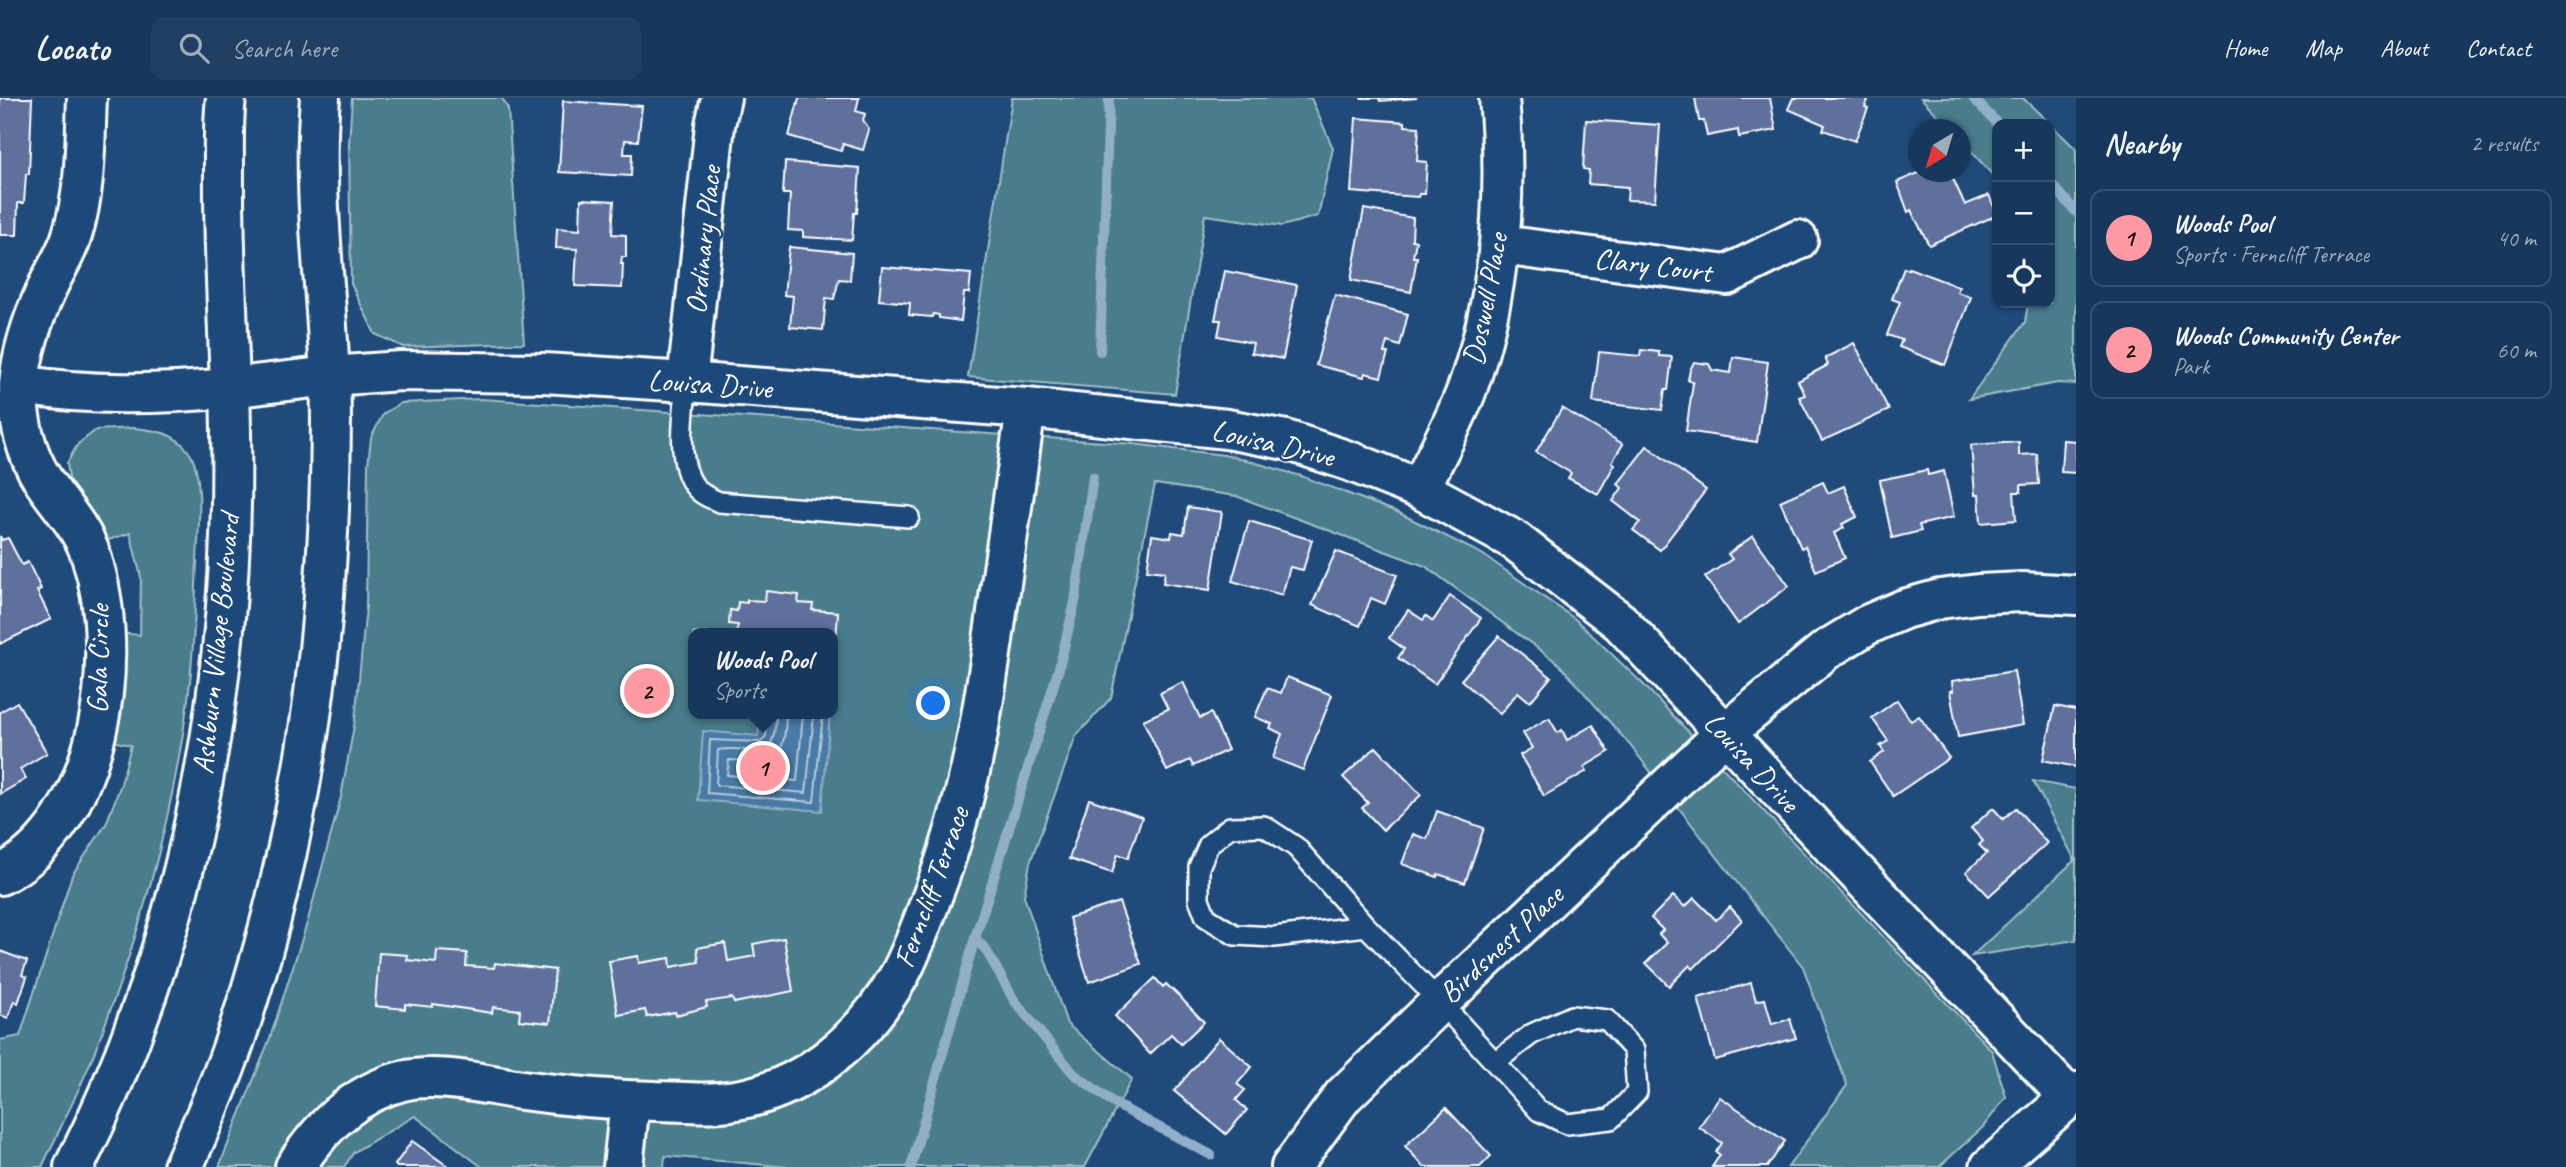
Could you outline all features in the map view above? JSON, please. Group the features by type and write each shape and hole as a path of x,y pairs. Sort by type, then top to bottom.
{"street":[{"name":"Gala Circle","path":"0,875 41,844 70,806 87,766 99,724 104,675 104,629 102,603 92,556 79,528 42,479 27,447 21,418 19,385 29,328 72,236 83,183 87,98"},
{"name":"Ashburn Village Boulevard","path":"74,1167 99,1118 158,961 186,866 221,659 230,550 231,432 223,234 226,98"},
{"path":"183,1167 233,1047 264,946 304,769 328,565 330,376 318,221 320,98"},
{"name":"Ordinary Place","path":"687,382 720,98"},
{"name":"Doswell Place","path":"1420,489 1465,393 1488,311 1501,245 1499,98"},
{"name":"Clary Court","path":"1501,245 1727,275 1798,240"},
{"name":"Louisa Drive","path":"229,388 401,371 544,373 1026,408 1227,429 1286,440 1420,489 1514,540 1610,614 2073,1094"},
{"path":"19,385 104,395 229,388"},
{"name":"Ferncliff Terrace","path":"295,1167 311,1141 332,1121 370,1092 405,1080 446,1079 537,1092 630,1101 720,1102 755,1096 784,1086 812,1071 845,1046 874,1013 914,946 943,869 967,788 982,720 1026,408"},
{"name":"Birdsnest Place","path":"1291,1167 1343,1096 1440,1002 1725,733 1826,650 1867,625 1904,609 1940,599 2023,592 2076,595"},
{"path":"1990,1167 2073,1094"},
{"path":"623,1167 630,1101"}],"lane":[{"path":"687,382 682,446 689,474 698,491 719,502 909,517"},
{"path":"1366,926 1274,937 1235,935 1206,917 1199,899 1199,867 1209,844 1230,827 1264,826 1296,847 1539,1111 1567,1124 1611,1119 1637,1092 1634,1050 1607,1020 1572,1016 1532,1034 1495,1062"}],"green space":[{"path":"352,98 502,98 508,109 524,343 403,347 375,334 351,284 349,144"},
{"path":"1012,98 1311,98 1333,148 1318,216 1282,226 1205,215 1175,394 968,377"},
{"path":"1921,98 2023,98 2045,119 1992,119 1992,174 1971,151 1971,119 1941,119"},
{"path":"2055,129 2076,149 2076,384 2058,383 1969,399 2025,322 2027,308 2055,308"},
{"path":"482,399 1133,444 1232,456 1301,476 1397,512 1482,554 1575,619 1642,683 1992,1051 2006,1097 1983,1127 1939,1167 1788,1167 1847,1085 1803,967 1629,744 1559,664 1425,566 1236,496 1155,484 1111,698 1076,736 1030,863 1024,896 1067,1024 1132,1079 1085,1167 789,1167 665,1156 664,1167 482,1167 415,1116 354,1152 344,1167 219,1167 270,1038 308,920 341,797 355,720 366,607 368,465 371,438 383,414 401,403"},
{"path":"133,428 157,431 171,436 183,445 194,462 199,489 190,682 173,790 139,925 87,1070 42,1167 0,1167 0,1040 20,1036 72,875 106,824 121,784 131,745 107,740 117,633 140,635 141,577 130,533 102,542 71,492 67,463 78,444 96,430"},
{"path":"2033,781 2076,789 2076,940 1972,956 2075,860"}],"water":[{"path":"760,719 830,719 822,811 698,800 703,731 758,736"}],"building":[{"path":"0,98 32,98 29,174 26,174 24,203 18,203 17,235 0,235"},
{"path":"799,98 859,98 856,111 865,114 863,120 869,130 863,150 843,144 841,151 789,136"},
{"path":"1379,98 1417,98 1380,101"},
{"path":"1695,98 1770,98 1776,130 1739,137 1738,130 1707,136 1704,121 1699,121"},
{"path":"1793,98 1869,98 1865,107 1868,108 1855,141 1823,130 1825,125 1788,109"},
{"path":"563,101 642,106 638,141 625,140 624,154 632,154 631,176 559,172"},
{"path":"1356,118 1405,122 1405,126 1419,127 1417,161 1427,162 1425,194 1419,194 1418,197 1351,192"},
{"path":"1586,120 1660,125 1655,201 1627,200 1628,187 1588,184 1589,170 1583,169"},
{"path":"785,162 860,168 852,240 803,237 803,231 788,230 790,194 783,194"},
{"path":"1908,177 1908,182 1955,182 1965,205 1989,195 1992,217 1929,245 1911,210 1908,212 1897,182"},
{"path":"581,199 614,201 612,234 626,235 626,257 622,257 621,264 622,288 575,286 577,249 556,248 557,228 580,230"},
{"path":"1364,209 1413,218 1412,240 1416,241 1413,257 1417,257 1411,292 1351,280"},
{"path":"789,247 852,253 850,280 839,279 834,299 826,298 823,330 790,327 793,296 784,295"},
{"path":"882,267 971,274 969,293 964,293 961,321 939,318 939,315 933,314 932,317 909,315 910,303 879,300"},
{"path":"1904,268 1959,287 1957,292 1971,297 1945,365 1899,347 1902,340 1887,335 1900,302 1892,299"},
{"path":"1225,271 1297,285 1283,359 1251,353 1253,343 1218,336 1221,320 1215,320"},
{"path":"1335,295 1408,314 1400,346 1387,342 1384,353 1388,353 1381,377 1365,373 1364,377 1316,365"},
{"path":"1854,343 1889,410 1822,441 1799,397 1805,395 1798,381 1828,365 1825,358"},
{"path":"1641,350 1672,357 1668,390 1665,390 1662,410 1593,402 1599,352 1640,356"},
{"path":"1733,357 1768,362 1757,442 1686,431 1693,383 1688,380 1694,362 1709,364 1712,370 1731,373"},
{"path":"1562,408 1623,444 1598,494 1568,478 1571,473 1536,452"},
{"path":"2063,440 2076,441 2076,473 2061,472"},
{"path":"2019,442 2019,455 2037,454 2039,484 2021,485 2021,492 2014,492 2016,520 1981,523 1979,495 1975,495 1971,445"},
{"path":"1647,446 1706,490 1660,550 1633,530 1640,522 1613,501 1622,488 1618,484"},
{"path":"1927,470 1928,475 1944,471 1954,517 1919,525 1921,531 1892,538 1880,480"},
{"path":"1823,482 1828,493 1844,486 1857,517 1842,524 1844,528 1834,533 1845,558 1816,571 1805,546 1801,548 1780,501"},
{"path":"1188,507 1222,512 1210,590 1163,583 1165,572 1147,570 1152,535 1171,538 1172,532 1184,534"},
{"path":"1249,521 1312,540 1303,570 1290,567 1282,595 1232,581"},
{"path":"0,536 2,540 8,538 22,565 28,562 41,589 37,591 51,619 0,644"},
{"path":"1753,536 1789,586 1738,624 1705,577 1732,559 1728,554"},
{"path":"1336,551 1397,575 1385,604 1371,598 1360,626 1312,605"},
{"path":"766,591 799,595 798,603 813,604 812,610 838,612 837,628 737,628 738,625 729,624 730,610 737,611 738,602 765,601"},
{"path":"1450,596 1481,618 1435,684 1398,658 1404,649 1389,638 1408,610 1423,620 1426,616 1433,621"},
{"path":"1499,636 1551,677 1530,702 1518,692 1500,714 1461,680"},
{"path":"2014,671 2023,725 1958,737 1950,691 1953,691 1952,681"},
{"path":"1287,677 1332,695 1303,770 1273,758 1282,734 1270,728 1272,724 1255,717 1267,688 1281,693"},
{"path":"1183,682 1200,718 1211,713 1228,750 1193,766 1190,760 1167,771 1143,720 1168,709 1160,693"},
{"path":"1897,700 1911,721 1919,716 1949,758 1893,796 1870,762 1884,752 1880,746 1888,741 1872,718"},
{"path":"17,702 47,753 20,769 26,779 0,794 0,712"},
{"path":"2055,706 2076,710 2076,767 2043,760"},
{"path":"1549,718 1558,733 1562,730 1567,740 1593,725 1609,752 1584,767 1587,771 1544,796 1520,755 1532,748 1523,733"},
{"path":"1376,747 1421,795 1383,830 1362,808 1368,803 1343,777"},
{"path":"1089,799 1142,817 1128,858 1118,854 1112,873 1069,859"},
{"path":"1993,808 2003,819 2016,808 2047,843 1989,896 1966,872 1987,853 1979,845 1983,841 1971,828"},
{"path":"1437,811 1484,828 1465,883 1438,874 1437,877 1402,864 1413,834 1427,839"},
{"path":"1673,896 1685,907 1694,898 1716,920 1730,907 1742,920 1693,969 1690,965 1669,986 1646,963 1667,943 1659,934 1663,930 1651,918"},
{"path":"1119,902 1141,964 1089,982 1069,918"},
{"path":"784,938 793,991 734,1003 732,998 706,1002 707,1007 676,1015 675,1012 647,1017 645,1010 618,1015 609,961 638,956 639,963 670,958 671,967 699,962 697,948 725,943 728,961 755,956 753,944"},
{"path":"0,951 27,961 22,975 27,977 18,1003 14,1001 8,1018 0,1015"},
{"path":"437,951 467,953 466,966 494,968 495,963 555,970 550,1023 519,1020 520,1010 493,1007 492,1013 433,1004 433,1007 405,1004 405,1009 375,1006 379,953 408,955 407,960 436,963"},
{"path":"1155,978 1163,987 1166,984 1204,1022 1181,1044 1171,1034 1150,1054 1115,1016"},
{"path":"1751,983 1756,1001 1765,999 1772,1024 1790,1019 1796,1038 1715,1060 1698,998"},
{"path":"1219,1038 1252,1067 1237,1084 1245,1090 1236,1100 1247,1110 1226,1134 1174,1091"},
{"path":"1720,1097 1785,1141 1767,1167 1712,1167 1720,1155 1716,1152 1722,1143 1699,1127"},
{"path":"1446,1108 1491,1156 1480,1167 1424,1167 1405,1146"},
{"path":"412,1141 449,1167 397,1167 395,1165"}],"waterway":[{"path":"1100,351 1109,98"},
{"path":"1973,98 1993,119"},
{"path":"2055,188 2076,212"},
{"path":"911,1167 975,938 1059,668 1075,602 1093,477"},
{"path":"975,938 986,950 1014,1000 1073,1073 1115,1104 1211,1155"}],"place":[{"name":"Woods Community Center","path":"647,691"},
{"name":"Woods Pool","path":"763,768"}]}
